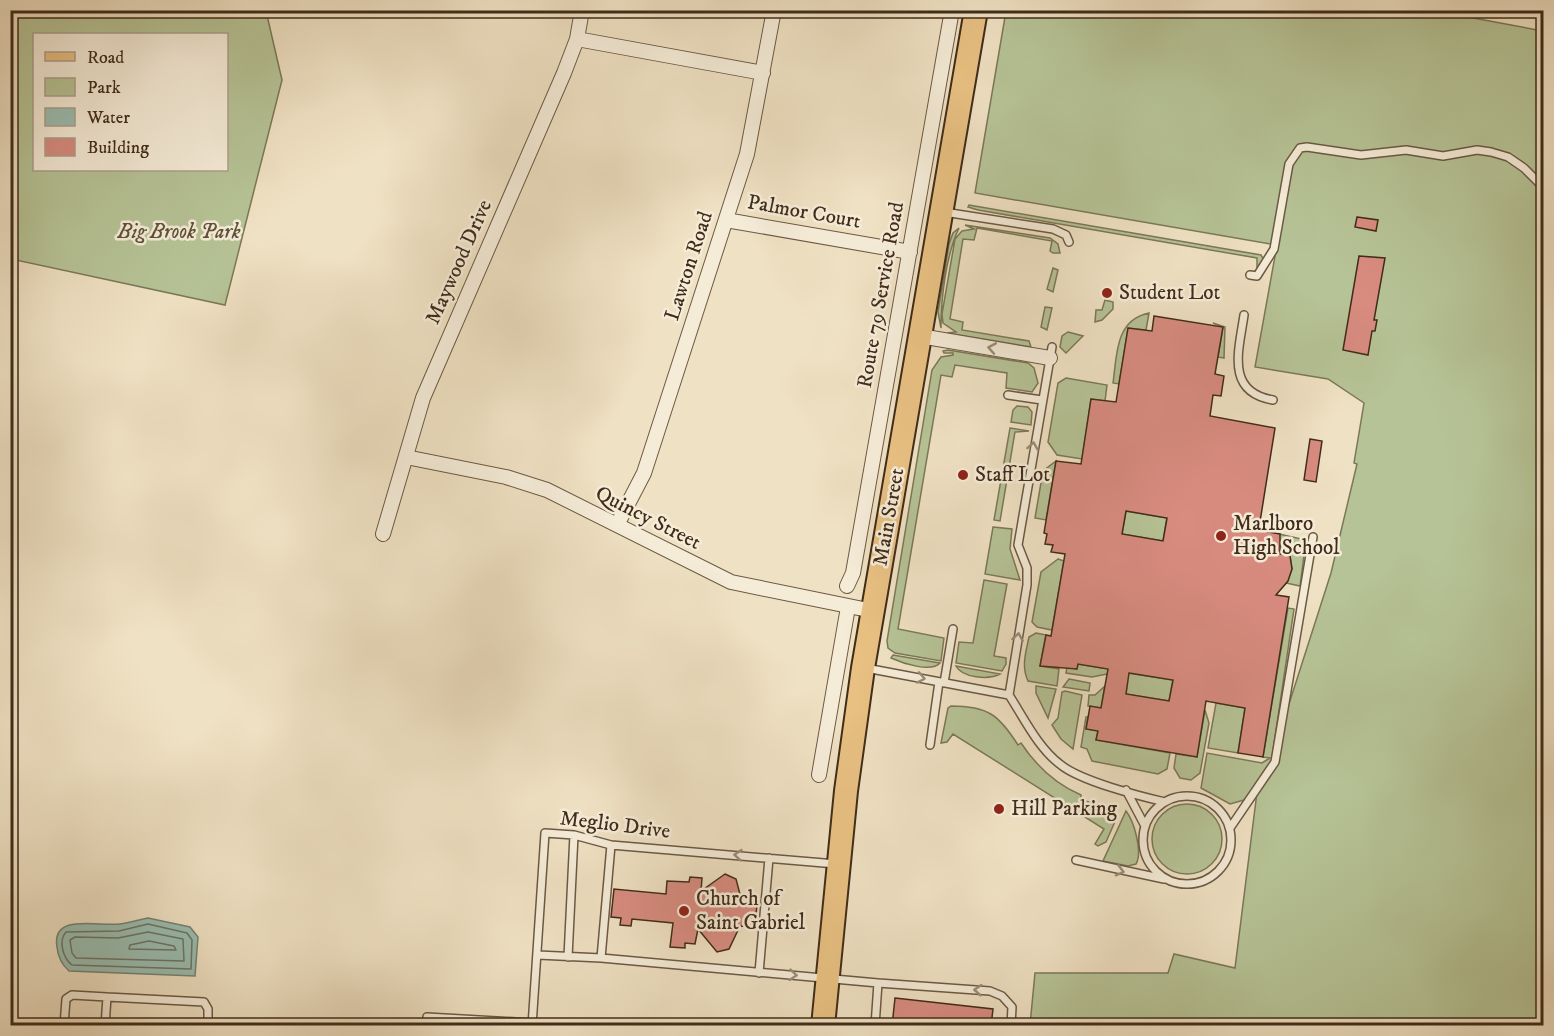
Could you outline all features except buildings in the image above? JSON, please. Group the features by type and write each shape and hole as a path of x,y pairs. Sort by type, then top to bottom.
{"main road":[{"name":"Main Street","path":"823,1026 838,864 863,668 976,10"}],"street":[{"name":"Maywood Drive","path":"383,534 423,398 564,73 576,39 582,10"},
{"name":"Lawton Road","path":"617,525 644,473 747,154 774,10"},
{"name":"Route 79 Service Road","path":"847,586 853,573 952,10"},
{"path":"576,39 763,73"},
{"name":"Palmor Court","path":"726,220 910,252"},
{"path":"920,336 1053,355"},
{"name":"Quincy Street","path":"406,457 526,483 731,582 873,611"},
{"path":"819,775 848,607"}],"lane":[{"path":"1250,275 1257,276 1274,249 1288,164 1300,148 1361,155 1406,150 1443,156 1463,151 1484,151 1516,163 1544,188"},
{"path":"942,212 1053,229 1066,235 1069,243"},
{"path":"1245,315 1238,357 1239,376 1246,387 1260,398 1273,400"},
{"path":"1053,355 1042,400 1018,545 1027,568 1027,585 1009,695 1037,739 1061,766 1084,779 1165,801 1191,796 1204,799 1216,806 1230,828 1232,843 1228,858 1220,870 1208,880 1194,884 1179,884 1076,860"},
{"path":"1008,394 1042,400"},
{"path":"1230,828 1275,762 1313,537"},
{"path":"930,745 953,630"},
{"path":"863,668 1009,695"},
{"path":"1126,790 1145,826"},
{"path":"1165,801 1155,810 1145,826 1143,847 1147,860 1165,879"},
{"name":"Meglio Drive","path":"533,1024 545,833 574,836 611,844 838,864"},
{"path":"568,957 574,836"},
{"path":"601,958 611,844"},
{"path":"759,973 769,858"},
{"path":"538,955 601,958 990,991 1002,996 1012,1007 1011,1026"},
{"path":"875,1026 878,982"},
{"path":"64,1026 66,999 72,995 204,1002 208,1009 208,1026"},
{"path":"105,1026 107,997"},
{"path":"427,1017 533,1024"}],"green space":[{"name":"Big Brook Park","path":"11,10 266,11 282,80 225,305 11,259"},
{"path":"1430,10 1543,31 1543,1025 1030,1025 1035,973 1168,973 1174,954 1235,968 1258,784 1244,800 1230,804 1201,788 1207,753 1262,763 1270,758 1263,757 1288,608 1294,609 1272,757 1331,573 1357,464 1354,463 1364,403 1328,379 1255,367 1277,245 975,193 1006,11"},
{"path":"969,205 1261,255 1264,260 1257,271 1257,258 978,210 968,207"},
{"path":"965,225 1050,238 1058,244 1060,253 1053,253 1050,251 1052,241 977,228 974,240 963,239 950,319 963,322 962,330 1029,341 1031,347 947,333 956,332 943,323 942,314 955,239 962,231 974,229"},
{"path":"959,228 945,277 941,328 938,312 949,244 953,233"},
{"path":"1053,268 1058,270 1053,292 1047,289"},
{"path":"1105,300 1113,302 1113,309 1102,320 1095,322 1096,310 1102,310"},
{"path":"1045,307 1052,308 1047,330 1041,327"},
{"path":"1149,313 1146,330 1128,328 1119,384 1113,383 1117,350 1124,331 1138,317"},
{"path":"1213,323 1225,327 1224,358 1218,357 1223,327"},
{"path":"1068,332 1083,336 1066,353 1060,347 1062,336"},
{"path":"943,351 1028,363 1034,368 1038,383 1032,392 1006,388 1007,373 955,365 952,377 941,375 898,629 944,638 941,661 895,653 888,648 887,641 932,370 941,357 953,355 953,353"},
{"path":"1066,378 1107,385 1105,401 1091,399 1082,459 1057,455 1048,442 1058,383"},
{"path":"1017,406 1028,407 1032,412 1031,425 1011,422 1013,410"},
{"path":"1010,428 1029,431 1015,432 1000,521 994,520"},
{"path":"1056,461 1046,520 1035,518 1043,471"},
{"path":"1126,511 1167,518 1163,541 1122,534"},
{"path":"993,527 1012,529 1010,549 1020,580 985,574"},
{"path":"1279,534 1306,540 1300,586 1286,583 1292,569 1290,556 1279,554"},
{"path":"1058,559 1064,561 1052,630 1037,627 1032,622 1041,572"},
{"path":"984,580 1007,584 994,656 1006,658 1002,671 956,663 959,642 973,643"},
{"path":"1036,633 1046,635 1040,666 1059,669 1057,686 1028,681 1024,664 1029,637"},
{"path":"893,655 940,663 930,667 916,666 891,658"},
{"path":"1078,664 1122,671 1121,676 1107,674 1092,677 1066,673 1067,667 1077,669"},
{"path":"956,666 1000,674 976,677 964,673"},
{"path":"1128,673 1173,680 1169,701 1126,694"},
{"path":"1069,679 1090,683 1089,691 1063,687"},
{"path":"1036,686 1056,689 1048,718 1036,693"},
{"path":"1105,686 1101,708 1088,706 1089,695 1095,695"},
{"path":"1062,692 1082,695 1073,749 1061,739 1052,725 1058,718"},
{"path":"1216,703 1245,708 1238,753 1208,748"},
{"path":"951,706 974,708 991,714 1005,726 1018,745 1021,743 1033,760 1055,780 1081,795 1081,800 1113,808 1117,817 1106,842 1098,846 1095,844 1104,829 953,734 947,742 941,743 948,708"},
{"path":"1205,710 1209,723 1200,773 1191,780 1180,778 1174,768 1176,754 1197,757"},
{"path":"1086,717 1088,717 1086,729 1098,731 1096,740 1170,753 1167,769 1158,774 1092,761 1087,749 1081,747"},
{"path":"1187,804 1200,807 1212,814 1219,826 1222,839 1219,852 1212,864 1200,871 1187,874 1174,871 1162,864 1155,852 1152,839 1155,826 1162,814 1174,807"},
{"path":"1126,811 1135,829 1139,852 1136,864 1128,866 1103,861"}],"water":[{"path":"148,918 190,927 198,937 195,976 69,971 60,960 57,951 57,936 69,925 120,924"}],"place":[{"name":"Student Lot","path":"1107,293"},
{"name":"Staff Lot","path":"963,475"},
{"name":"Marlboro High School","path":"1221,536"},
{"name":"Hill Parking","path":"999,809"},
{"name":"Church of Saint Gabriel","path":"684,911"}]}
